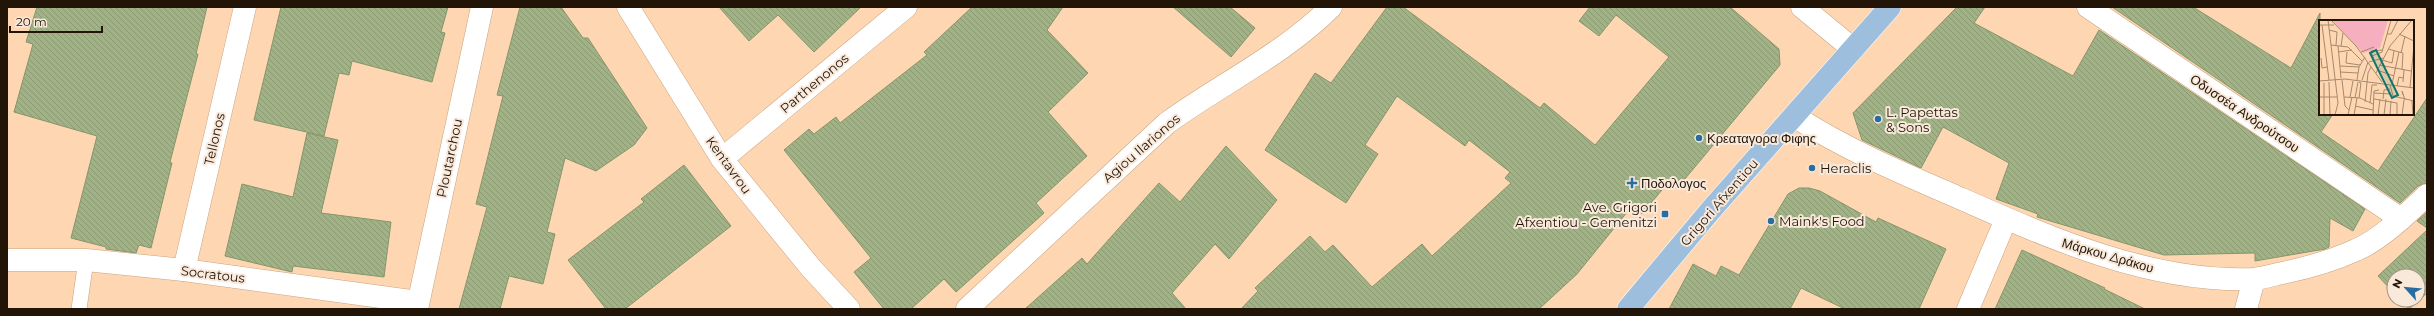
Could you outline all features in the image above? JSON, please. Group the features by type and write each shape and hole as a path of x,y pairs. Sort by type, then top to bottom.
{"main road":[{"name":"Grigori Afxentiou","path":"1628,309 1890,7"}],"street":[{"name":"Tellonos","path":"184,270 245,7"},
{"name":"Ploutarchou","path":"417,305 482,7"},
{"name":"Kentavrou","path":"628,7 722,159 811,268 849,309"},
{"name":"Parthenonos","path":"722,159 906,7"},
{"name":"Agiou Ilarionos","path":"967,309 1167,123 1203,97 1290,43 1311,27 1331,7"},
{"path":"1802,7 1853,49"},
{"name":"Οδυσσέα Ανδρούτσου","path":"2088,7 2401,219"},
{"name":"Μάρκου Δράκου","path":"1794,116 1826,137 1865,157 2006,219 2108,257 2163,271 2207,277 2254,279 2311,267 2357,250 2401,219 2427,195"},
{"path":"1968,309 2006,219"},
{"name":"Socratous","path":"7,260 86,260 184,270 417,305"},
{"path":"2246,309 2254,279"}],"lane":[{"path":"79,309 86,260"}],"building":[{"path":"37,7 207,7 196,54 198,54 170,162 172,163 151,248 139,245 136,253 106,249 106,247 71,238 97,136 14,112 33,44 26,42"},
{"path":"281,7 448,7 441,32 445,33 432,82 352,61 349,75 339,73 324,136 254,120"},
{"path":"520,7 561,7 583,38 588,38 647,128 634,145 596,171 565,158 547,232 555,234 543,284 509,276 500,309 459,309 487,207 476,204 503,96 497,95"},
{"path":"719,7 861,7 814,52 778,15 749,41"},
{"path":"972,7 1063,7 1047,30 1088,73 1048,112 1087,156 1036,203 1044,213 956,292 944,279 911,309 884,309 854,272 871,258 784,150 809,129 814,134 836,117 840,123 927,55 924,52"},
{"path":"1173,7 1230,7 1255,28 1231,57"},
{"path":"1387,7 1403,7 1540,108 1544,103 1595,145 1669,57 1616,15 1599,36 1579,21 1590,7 1730,7 1779,49 1780,65 1679,186 1671,179 1642,214 1632,206 1577,274 1539,309 1241,309 1258,291 1255,288 1310,236 1325,252 1333,245 1372,287 1422,244 1432,256 1511,183 1505,178 1510,172 1469,140 1465,146 1397,96 1365,145 1378,154 1346,203 1265,150 1315,73 1331,83"},
{"path":"1957,7 1985,7 1974,23 2073,76 2099,30 2365,209 2353,231 2330,218 2329,247 2325,249 2255,261 2255,253 2164,255 2037,217 2038,214 1996,199 2009,163 1943,127 1921,168 1862,140 1853,113"},
{"path":"2112,7 2193,7 2291,68 2320,13 2319,115 2332,115 2321,132 2378,171 2427,98 2427,183 2418,186 2400,203"},
{"path":"307,133 338,140 321,213 391,222 384,277 293,266 292,272 225,256 242,184 293,197"},
{"path":"1226,146 1277,200 1229,259 1215,244 1172,293 1186,309 1025,309 1082,258 1087,264 1159,183 1180,202"},
{"path":"684,165 731,226 625,309 606,309 568,260 644,202 641,199"},
{"path":"1799,188 1809,188 1820,191 1876,222 1878,218 1946,249 1919,309 1845,309 1801,288 1790,309 1669,309 1693,264 1716,276 1721,266 1739,275 1788,194"},
{"path":"2427,212 2427,228 2417,221"},
{"path":"2427,230 2427,293 2426,294 2426,268 2387,268"},
{"path":"2022,250 2105,288 2104,289 2145,309 1995,309"},
{"path":"2386,268 2386,284 2378,276"}],"place":[{"name":"L. Papettas & Sons","path":"1878,119"},
{"name":"Κρεαταγορα Φιφης","path":"1699,138"},
{"name":"Heraclis","path":"1812,168"},
{"name":"Ποδολογος","path":"1632,183"},
{"name":"Ave. Grigori Afxentiou - Gemenitzi","path":"1665,214"},
{"name":"Maink's Food","path":"1771,221"}]}
